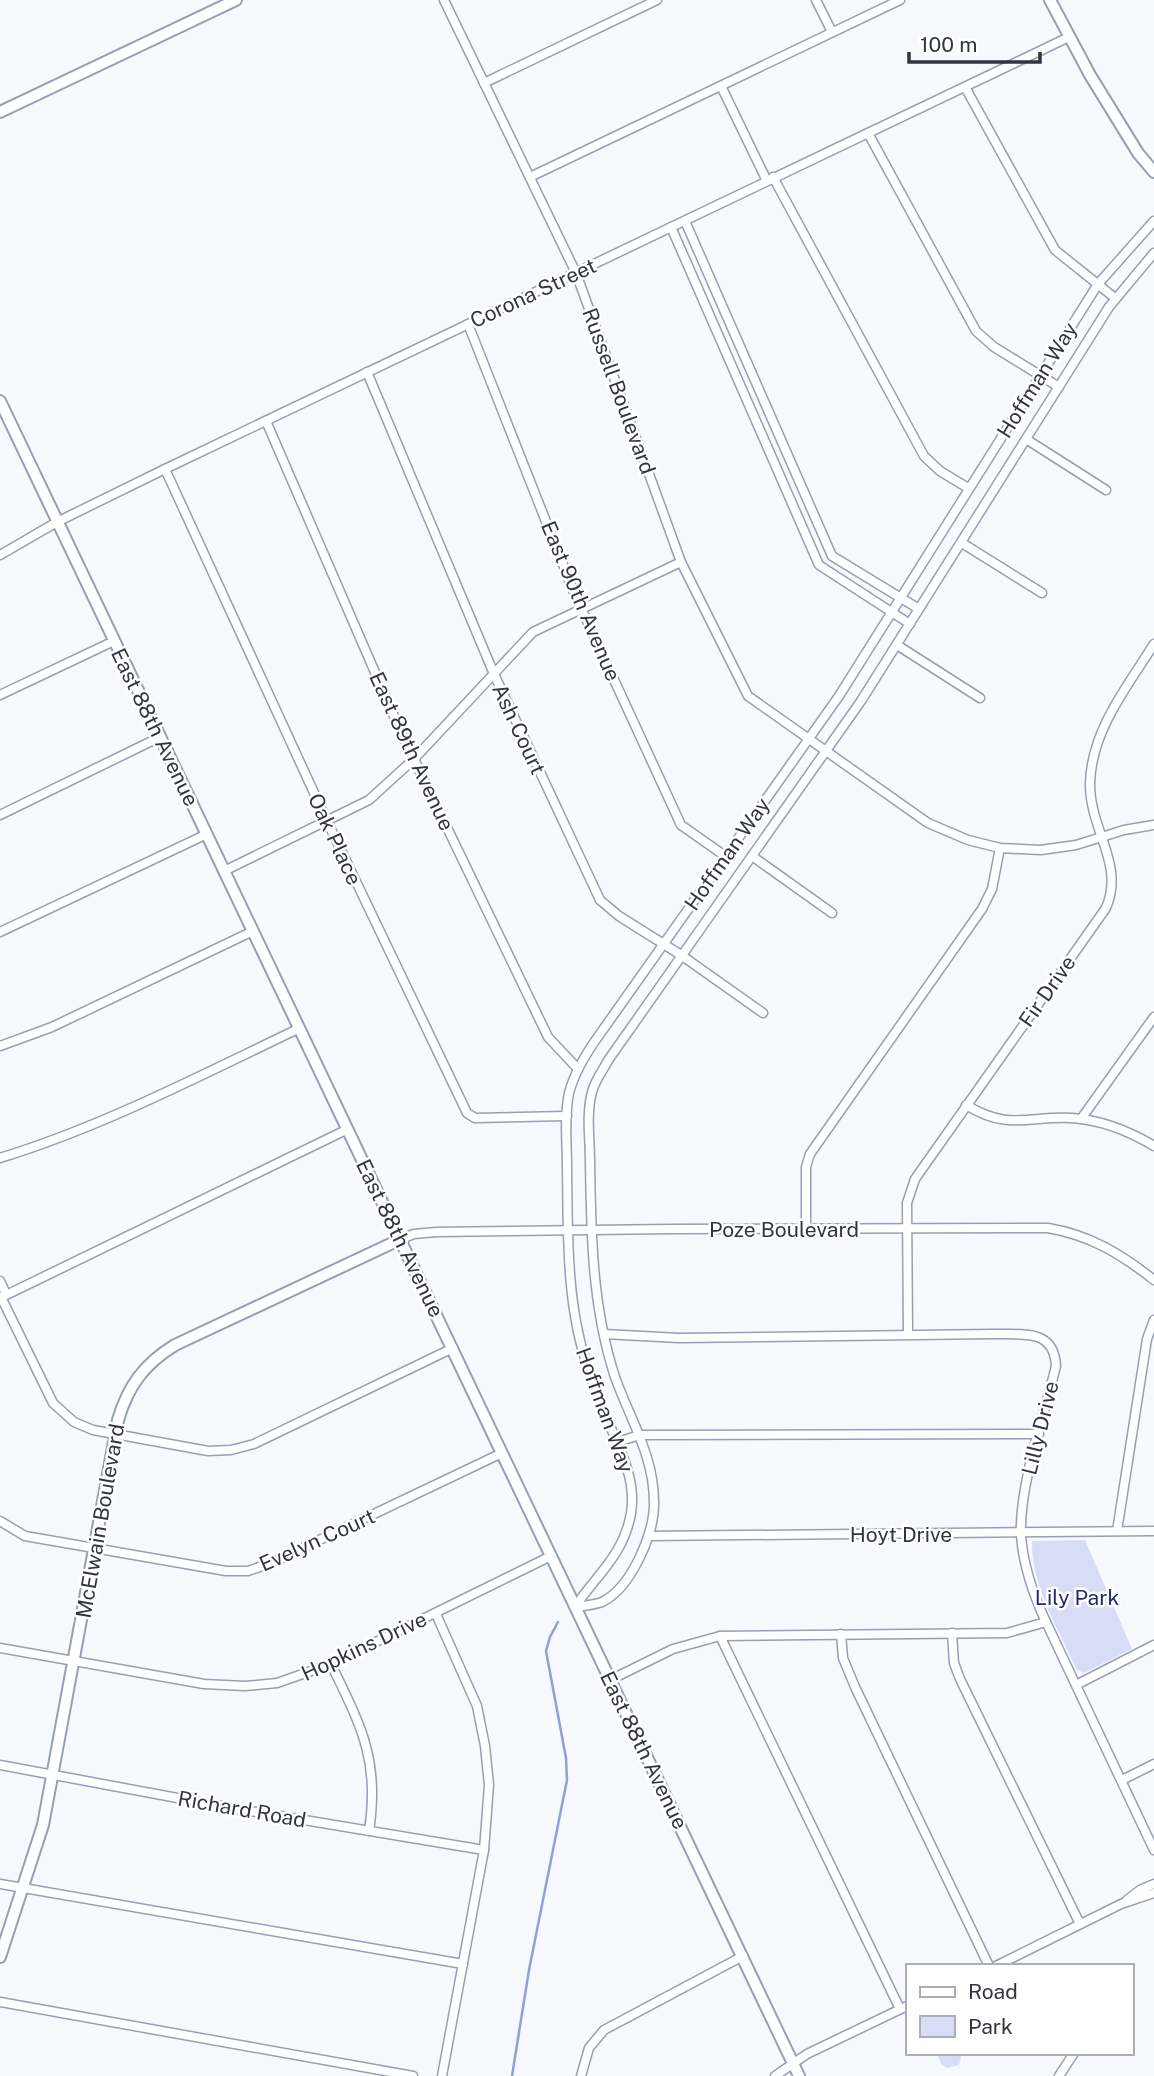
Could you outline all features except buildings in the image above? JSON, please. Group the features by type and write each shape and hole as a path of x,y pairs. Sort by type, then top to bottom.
{"main road":[{"path":"0,112 236,0"},
{"path":"1050,0 1138,153 1154,173"},
{"name":"East 88th Avenue","path":"0,401 799,2076"},
{"name":"McElwain Boulevard","path":"0,1957 43,1825 116,1434 129,1390 137,1376 175,1345 401,1239"}],"street":[{"name":"Russell Boulevard","path":"444,0 576,272 681,562 743,690 765,710 928,823 968,841 1000,848 1041,850 1067,847 1124,830 1154,825"},
{"path":"484,83 657,0"},
{"path":"816,0 832,33"},
{"path":"530,177 900,0"},
{"name":"Corona Street","path":"0,555 57,522 165,469 1069,37"},
{"path":"721,86 924,456 940,471 968,488"},
{"path":"965,87 1055,250 1115,298"},
{"path":"868,133 973,326 994,347 1059,387"},
{"path":"685,221 832,556 919,610"},
{"name":"Hoffman Way","path":"575,1607 590,1585 612,1561 622,1544 631,1510 628,1471 602,1409 579,1337 571,1278 567,1116 570,1091 578,1069 839,695 1098,284 1154,221"},
{"path":"671,227 818,565 910,624"},
{"name":"Hoffman Way","path":"575,1607 601,1602 613,1593 638,1561 649,1536 655,1506 652,1471 615,1378 595,1284 590,1229 592,1092 609,1059 826,751 897,645 1115,298 1154,253"},
{"name":"East 90th Avenue","path":"468,324 581,608 681,825 725,856"},
{"name":"Ash Court","path":"367,372 494,674 600,900 609,910 762,1013"},
{"name":"East 89th Avenue","path":"266,421 414,759 548,1037 578,1069"},
{"path":"1026,439 1106,490"},
{"name":"Oak Place","path":"165,469 327,821 467,1113 475,1118 567,1116"},
{"path":"962,543 1042,593"},
{"path":"224,871 369,800 414,759 533,632 681,562"},
{"path":"0,695 114,640"},
{"name":"Fir Drive","path":"908,1334 907,1203 912,1185 1105,908 1112,890 1113,876 1092,808 1090,786 1094,756 1104,725 1154,644"},
{"path":"897,645 980,698"},
{"path":"0,815 160,737"},
{"path":"0,932 206,834"},
{"path":"806,1230 806,1167 810,1154 986,901 992,889 1000,848"},
{"path":"752,856 832,913"},
{"path":"0,1046 52,1027 253,931"},
{"path":"1081,1119 1154,1017"},
{"path":"0,1158 76,1132 126,1111 300,1028"},
{"path":"966,1105 979,1113 1009,1122 1081,1119 1113,1126 1154,1146"},
{"path":"3,1296 348,1129"},
{"name":"Poze Boulevard","path":"401,1239 414,1234 436,1232 590,1229 1033,1228 1062,1231 1092,1239 1110,1248 1154,1280"},
{"path":"0,1281 3,1296 53,1403 60,1412 81,1425 208,1451 254,1444 453,1348"},
{"path":"1117,1531 1147,1339 1154,1320"},
{"name":"Lilly Drive","path":"604,1334 679,1338 1034,1335 1045,1340 1053,1351 1056,1366 1025,1490 1021,1533 1030,1583 1154,1850"},
{"path":"617,1442 640,1436 1039,1434"},
{"name":"Evelyn Court","path":"0,1521 25,1536 226,1571 242,1571 261,1567 502,1453"},
{"name":"Hoyt Drive","path":"649,1536 1154,1531"},
{"name":"Hopkins Drive","path":"0,1648 222,1686 277,1683 331,1664 551,1556"},
{"path":"436,1614 469,1684 483,1733 489,1785 484,1850 442,2076"},
{"path":"610,1680 673,1648 720,1636 1007,1633 1046,1622"},
{"path":"952,1633 954,1663 960,1679 1080,1924"},
{"path":"841,1634 843,1658 855,1687 988,1964"},
{"path":"720,1636 904,2007 807,2054 775,2076"},
{"path":"1076,1685 1154,1645"},
{"path":"331,1664 360,1723 369,1754 373,1789 369,1831"},
{"path":"1122,1780 1154,1764"},
{"name":"Richard Road","path":"0,1765 226,1807 484,1850"},
{"path":"0,1884 463,1964"},
{"path":"1122,1904 1140,1890 1154,1884"},
{"path":"1000,1964 1122,1904 1154,1893"},
{"path":"581,2076 589,2048 604,2030 743,1956"},
{"path":"0,2002 413,2076"},
{"path":"1059,2076 1073,2055"}],"green space":[{"name":"Lily Park","path":"1085,1540 1132,1649 1084,1673 1077,1670 1047,1607 1036,1575 1032,1541"},
{"path":"938,2055 962,2055 959,2065 947,2068 941,2064"}],"waterway":[{"path":"512,2076 529,1970 567,1780 566,1758 546,1651 558,1622"}]}
